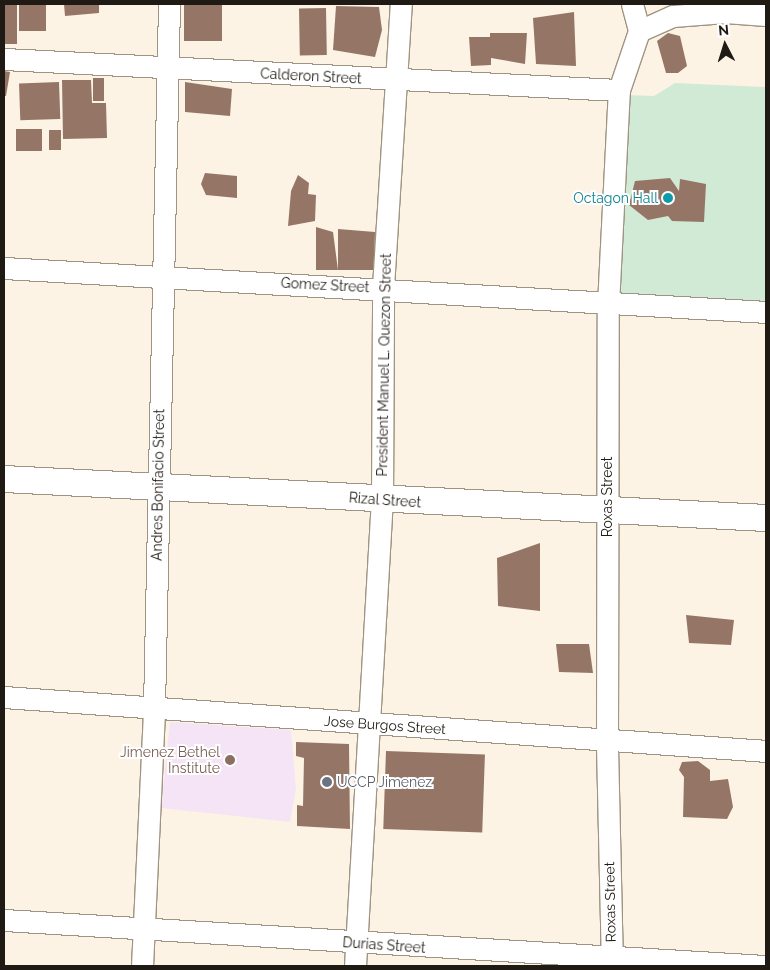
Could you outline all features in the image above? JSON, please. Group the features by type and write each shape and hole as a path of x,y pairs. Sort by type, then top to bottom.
{"main road":[{"name":"Rizal Street","path":"4,479 607,513 766,518"}],"street":[{"name":"Andres Bonifacio Street","path":"142,966 154,708 169,4"},
{"name":"President Manuel L. Quezon Street","path":"356,966 382,500 383,287 399,80 401,4"},
{"path":"632,4 638,30 673,16 725,12 766,15"},
{"name":"Roxas Street","path":"612,962 607,741 608,305 619,90 638,30"},
{"name":"Calderon Street","path":"4,58 168,69 619,90"},
{"name":"Gomez Street","path":"4,268 383,287 608,305 766,312"},
{"name":"Jose Burgos Street","path":"4,697 766,751"},
{"name":"Durias Street","path":"4,920 612,962 766,966"}],"shaded area":[{"name":"Jimenez Bethel Institute","path":"170,722 291,730 296,789 290,822 161,808"}],"green space":[{"path":"675,83 766,87 766,305 613,299 626,95 654,96"}],"building":[{"path":"4,4 17,4 17,44 4,44"},
{"path":"19,4 46,4 46,31 19,31"},
{"path":"64,4 99,4 99,13 65,16"},
{"path":"184,5 222,5 222,41 184,41"},
{"path":"336,6 379,7 382,30 375,57 333,50"},
{"path":"299,8 326,8 327,55 300,55"},
{"path":"574,12 576,66 536,64 533,18"},
{"path":"490,33 527,33 525,64 491,58 491,65 471,66 469,37 490,37"},
{"path":"668,33 680,36 687,66 678,73 666,73 657,41"},
{"path":"4,71 10,72 6,96 4,96"},
{"path":"93,78 104,78 104,101 93,101"},
{"path":"62,80 91,80 92,103 106,103 107,138 63,139"},
{"path":"59,82 60,119 20,120 19,83"},
{"path":"185,82 232,89 230,116 185,112"},
{"path":"16,129 42,129 42,151 16,151"},
{"path":"49,130 61,130 61,150 49,150"},
{"path":"205,173 237,176 237,198 206,195 201,184"},
{"path":"298,175 309,183 308,194 316,195 315,221 288,226 291,191"},
{"name":"Octagon Hall","path":"670,178 679,191 680,179 706,184 704,222 672,221 668,216 648,220 629,205 635,181"},
{"path":"316,227 333,232 338,270 316,270"},
{"path":"338,229 375,232 374,270 338,270"},
{"path":"540,543 540,611 498,606 497,558"},
{"path":"686,615 734,620 731,645 689,643"},
{"path":"556,644 589,644 593,673 559,672"},
{"name":"UCCP Jimenez","path":"296,742 349,744 350,829 297,826 297,805 303,806 304,758 296,756"},
{"path":"386,751 485,754 482,832 383,829"},
{"path":"698,761 710,770 710,781 728,779 733,807 727,819 683,817 684,777 679,770 682,762"}],"place":[{"name":"Octagon Hall","path":"668,198"},
{"name":"Jimenez Bethel Institute","path":"230,760"},
{"name":"UCCP Jimenez","path":"327,782"}]}
